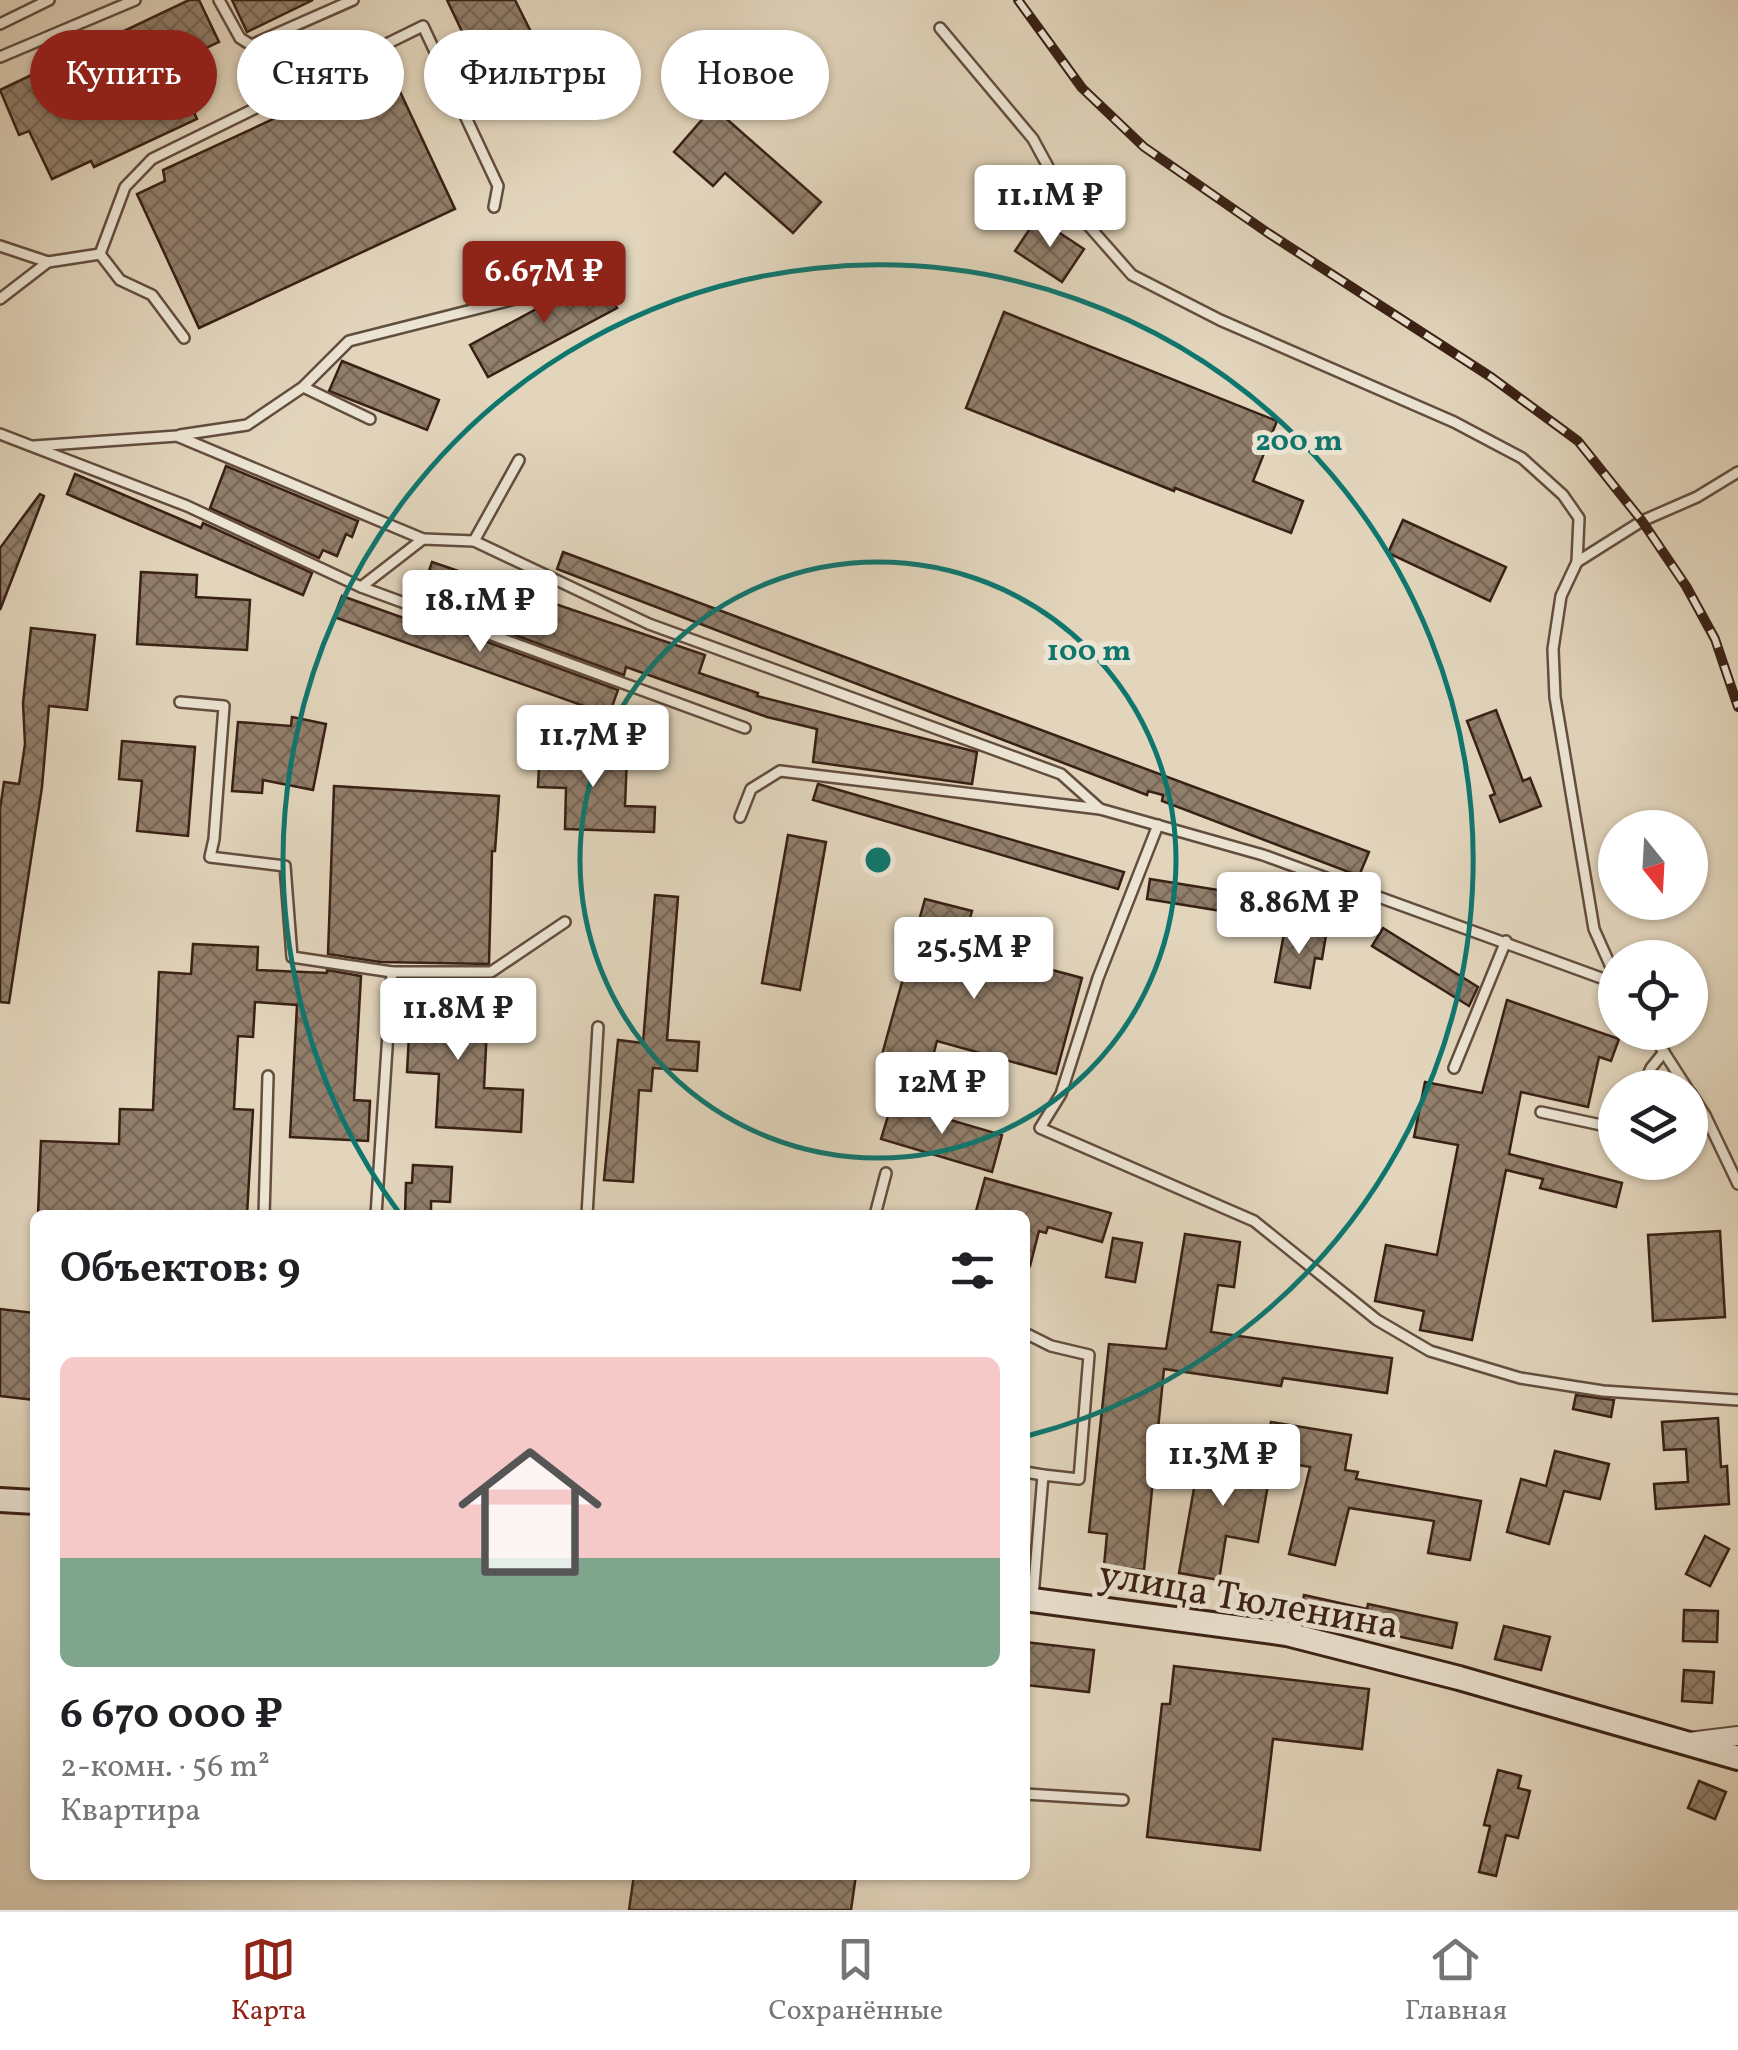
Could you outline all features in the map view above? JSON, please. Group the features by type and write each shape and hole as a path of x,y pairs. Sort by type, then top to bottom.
{"main road":[{"path":"0,1500 30,1502"},
{"name":"улица Тюленина","path":"1030,1600 1287,1634 1459,1678 1738,1758"}],"street":[{"path":"1686,1743 1738,1736"}],"lane":[{"path":"0,24 49,0"},
{"path":"0,57 135,0"},
{"path":"219,0 240,38 251,46 353,0"},
{"path":"100,254 125,187 152,159 423,26 498,186 494,207"},
{"path":"940,28 1033,138 1066,200 1132,275 1220,320 1436,414 1522,458 1563,495 1579,518 1577,562 1560,596 1553,649 1555,696 1599,940"},
{"path":"0,246 48,262 100,254"},
{"path":"100,254 120,280 152,295 184,338"},
{"path":"0,299 48,262"},
{"path":"31,446 177,436 247,426 303,386 350,340 523,296"},
{"path":"303,386 370,419"},
{"path":"0,434 187,506 361,587 746,728"},
{"path":"177,436 423,539 474,542 649,624 1061,774 1100,808"},
{"path":"474,542 520,460"},
{"path":"1577,562 1642,521 1697,497 1738,472"},
{"path":"361,587 423,539"},
{"path":"180,702 224,706 210,857 285,866 292,957 392,972 490,972 565,922"},
{"path":"740,818 751,789 780,772 1100,808 1263,856 1598,973"},
{"path":"1158,825 1098,978 1061,1094 1040,1128 1254,1222 1378,1320 1430,1351 1520,1378 1643,1394 1738,1400"},
{"path":"1454,1068 1506,941"},
{"path":"376,1210 392,972"},
{"path":"587,1210 598,1027"},
{"path":"1649,1070 1664,1052 1675,1070"},
{"path":"264,1210 268,1076"},
{"path":"1541,1112 1598,1124"},
{"path":"1708,1121 1738,1184"},
{"path":"875,1210 886,1173"},
{"path":"1030,1336 1051,1346 1089,1355 1079,1479 1030,1473"},
{"path":"1030,1591 1043,1475"},
{"path":"1030,1794 1123,1800"}],"building":[{"path":"189,0 199,0 213,30 126,30"},
{"path":"232,0 313,0 251,30 246,30"},
{"path":"447,0 515,0 530,30 461,30"},
{"path":"30,76 30,120 195,120 94,167 91,161 52,179 29,131 19,135 0,90"},
{"path":"404,100 455,209 199,328 137,194 165,181 163,170 271,120 404,120"},
{"path":"702,120 728,120 821,202 793,233 725,173 713,186 674,152"},
{"path":"1037,218 1084,249 1062,282 1015,251"},
{"path":"599,275 617,308 488,377 470,345"},
{"path":"1004,312 1277,421 1253,481 1303,501 1291,533 966,408"},
{"path":"342,361 439,400 427,430 329,391"},
{"path":"226,466 358,521 352,537 346,534 337,556 323,550 319,558 210,508"},
{"path":"75,474 201,528 203,523 312,573 303,595 67,494"},
{"path":"40,494 44,496 0,610 0,548"},
{"path":"1403,520 1506,567 1490,601 1388,553"},
{"path":"563,552 1369,852 1359,876 1162,801 1163,795 1148,791 1147,795 557,569"},
{"path":"432,562 705,655 699,673 758,693 757,696 977,752 972,784 813,762 817,729 767,717 626,667 624,675 419,600"},
{"path":"141,572 197,575 196,597 250,600 247,650 137,644"},
{"path":"342,596 412,621 414,615 618,690 609,715 334,617"},
{"path":"31,628 95,635 87,710 49,706 42,787 9,1003 0,1002 0,809 4,782 19,784"},
{"path":"1496,710 1523,781 1530,778 1541,806 1500,822 1490,796 1495,794 1467,721"},
{"path":"292,717 326,724 313,790 263,780 262,793 232,791 238,722 291,726"},
{"path":"122,741 195,747 188,836 137,831 142,781 119,779"},
{"path":"540,747 611,750 611,755 627,756 625,806 655,807 654,832 565,829 566,788 538,787"},
{"path":"818,784 1124,872 1118,889 813,800"},
{"path":"334,786 499,796 492,851 489,964 380,962 328,954"},
{"path":"788,835 826,842 800,990 762,983"},
{"path":"1150,879 1243,894 1240,914 1147,899"},
{"path":"655,895 678,897 667,1040 699,1042 697,1071 653,1068 651,1091 639,1090 633,1182 604,1180 618,1040 643,1043"},
{"path":"925,899 972,911 962,946 1082,978 1056,1074 937,1041 926,1082 878,1069"},
{"path":"1285,928 1326,935 1322,959 1315,958 1310,988 1275,982"},
{"path":"1383,928 1478,987 1469,1006 1372,946"},
{"path":"193,944 258,947 257,970 327,970 361,976 354,1100 370,1101 368,1141 290,1137 297,1005 255,1002 253,1037 238,1036 234,1109 253,1110 247,1210 38,1210 41,1141 119,1144 120,1109 153,1110 159,972 191,974"},
{"path":"412,980 442,980 441,1005 488,1007 484,1088 523,1090 521,1132 436,1127 439,1074 407,1072"},
{"path":"1507,1000 1598,1032 1598,1050 1615,1050 1611,1061 1599,1057 1588,1107 1521,1092 1509,1154 1598,1177 1598,1180 1622,1183 1616,1207 1540,1188 1543,1179 1506,1170 1472,1340 1420,1330 1424,1311 1375,1301 1386,1245 1437,1255 1458,1145 1414,1137 1425,1082 1482,1093"},
{"path":"892,1103 1002,1135 992,1172 881,1139"},
{"path":"413,1165 452,1167 450,1202 431,1201 431,1210 405,1210 406,1183 412,1183"},
{"path":"985,1178 1111,1213 1102,1242 1048,1227 1046,1233 1039,1231 1030,1266 1030,1210 976,1210"},
{"path":"1720,1231 1725,1317 1653,1321 1648,1235"},
{"path":"1185,1234 1240,1242 1234,1287 1218,1285 1211,1332 1392,1358 1387,1393 1283,1378 1281,1386 1164,1369 1144,1570 1104,1566 1107,1534 1089,1532 1109,1344 1166,1349"},
{"path":"1113,1238 1142,1243 1135,1282 1106,1277"},
{"path":"0,1309 30,1312 30,1399 0,1396"},
{"path":"1576,1395 1614,1400 1611,1417 1573,1409"},
{"path":"1718,1418 1721,1467 1727,1466 1729,1504 1656,1509 1654,1484 1688,1482 1686,1449 1664,1450 1662,1422"},
{"path":"1271,1422 1351,1435 1345,1470 1358,1472 1356,1479 1481,1501 1470,1560 1428,1553 1434,1521 1349,1508 1335,1565 1289,1554 1310,1467 1265,1459"},
{"path":"1201,1449 1272,1462 1258,1542 1226,1536 1219,1580 1179,1573"},
{"path":"1555,1451 1609,1464 1600,1499 1564,1491 1549,1544 1507,1532 1521,1479 1546,1486"},
{"path":"1705,1536 1729,1549 1710,1586 1686,1574"},
{"path":"1304,1595 1457,1623 1452,1648 1300,1615"},
{"path":"1684,1610 1718,1611 1717,1642 1683,1641"},
{"path":"1504,1626 1550,1637 1541,1670 1495,1659"},
{"path":"1030,1643 1094,1650 1089,1692 1030,1686"},
{"path":"1174,1666 1369,1689 1362,1749 1273,1739 1260,1850 1147,1837 1162,1704 1170,1704"},
{"path":"1684,1670 1714,1672 1712,1703 1682,1701"},
{"path":"1498,1770 1521,1776 1518,1788 1530,1791 1518,1838 1506,1835 1496,1876 1479,1872 1490,1826 1484,1825"},
{"path":"1699,1781 1726,1792 1715,1819 1688,1808"},
{"path":"633,1880 855,1880 851,1910 629,1910"}],"railway":[{"path":"1018,0 1082,88 1144,147 1268,233 1491,377 1578,441 1642,521 1686,586 1715,639 1738,707"}]}
